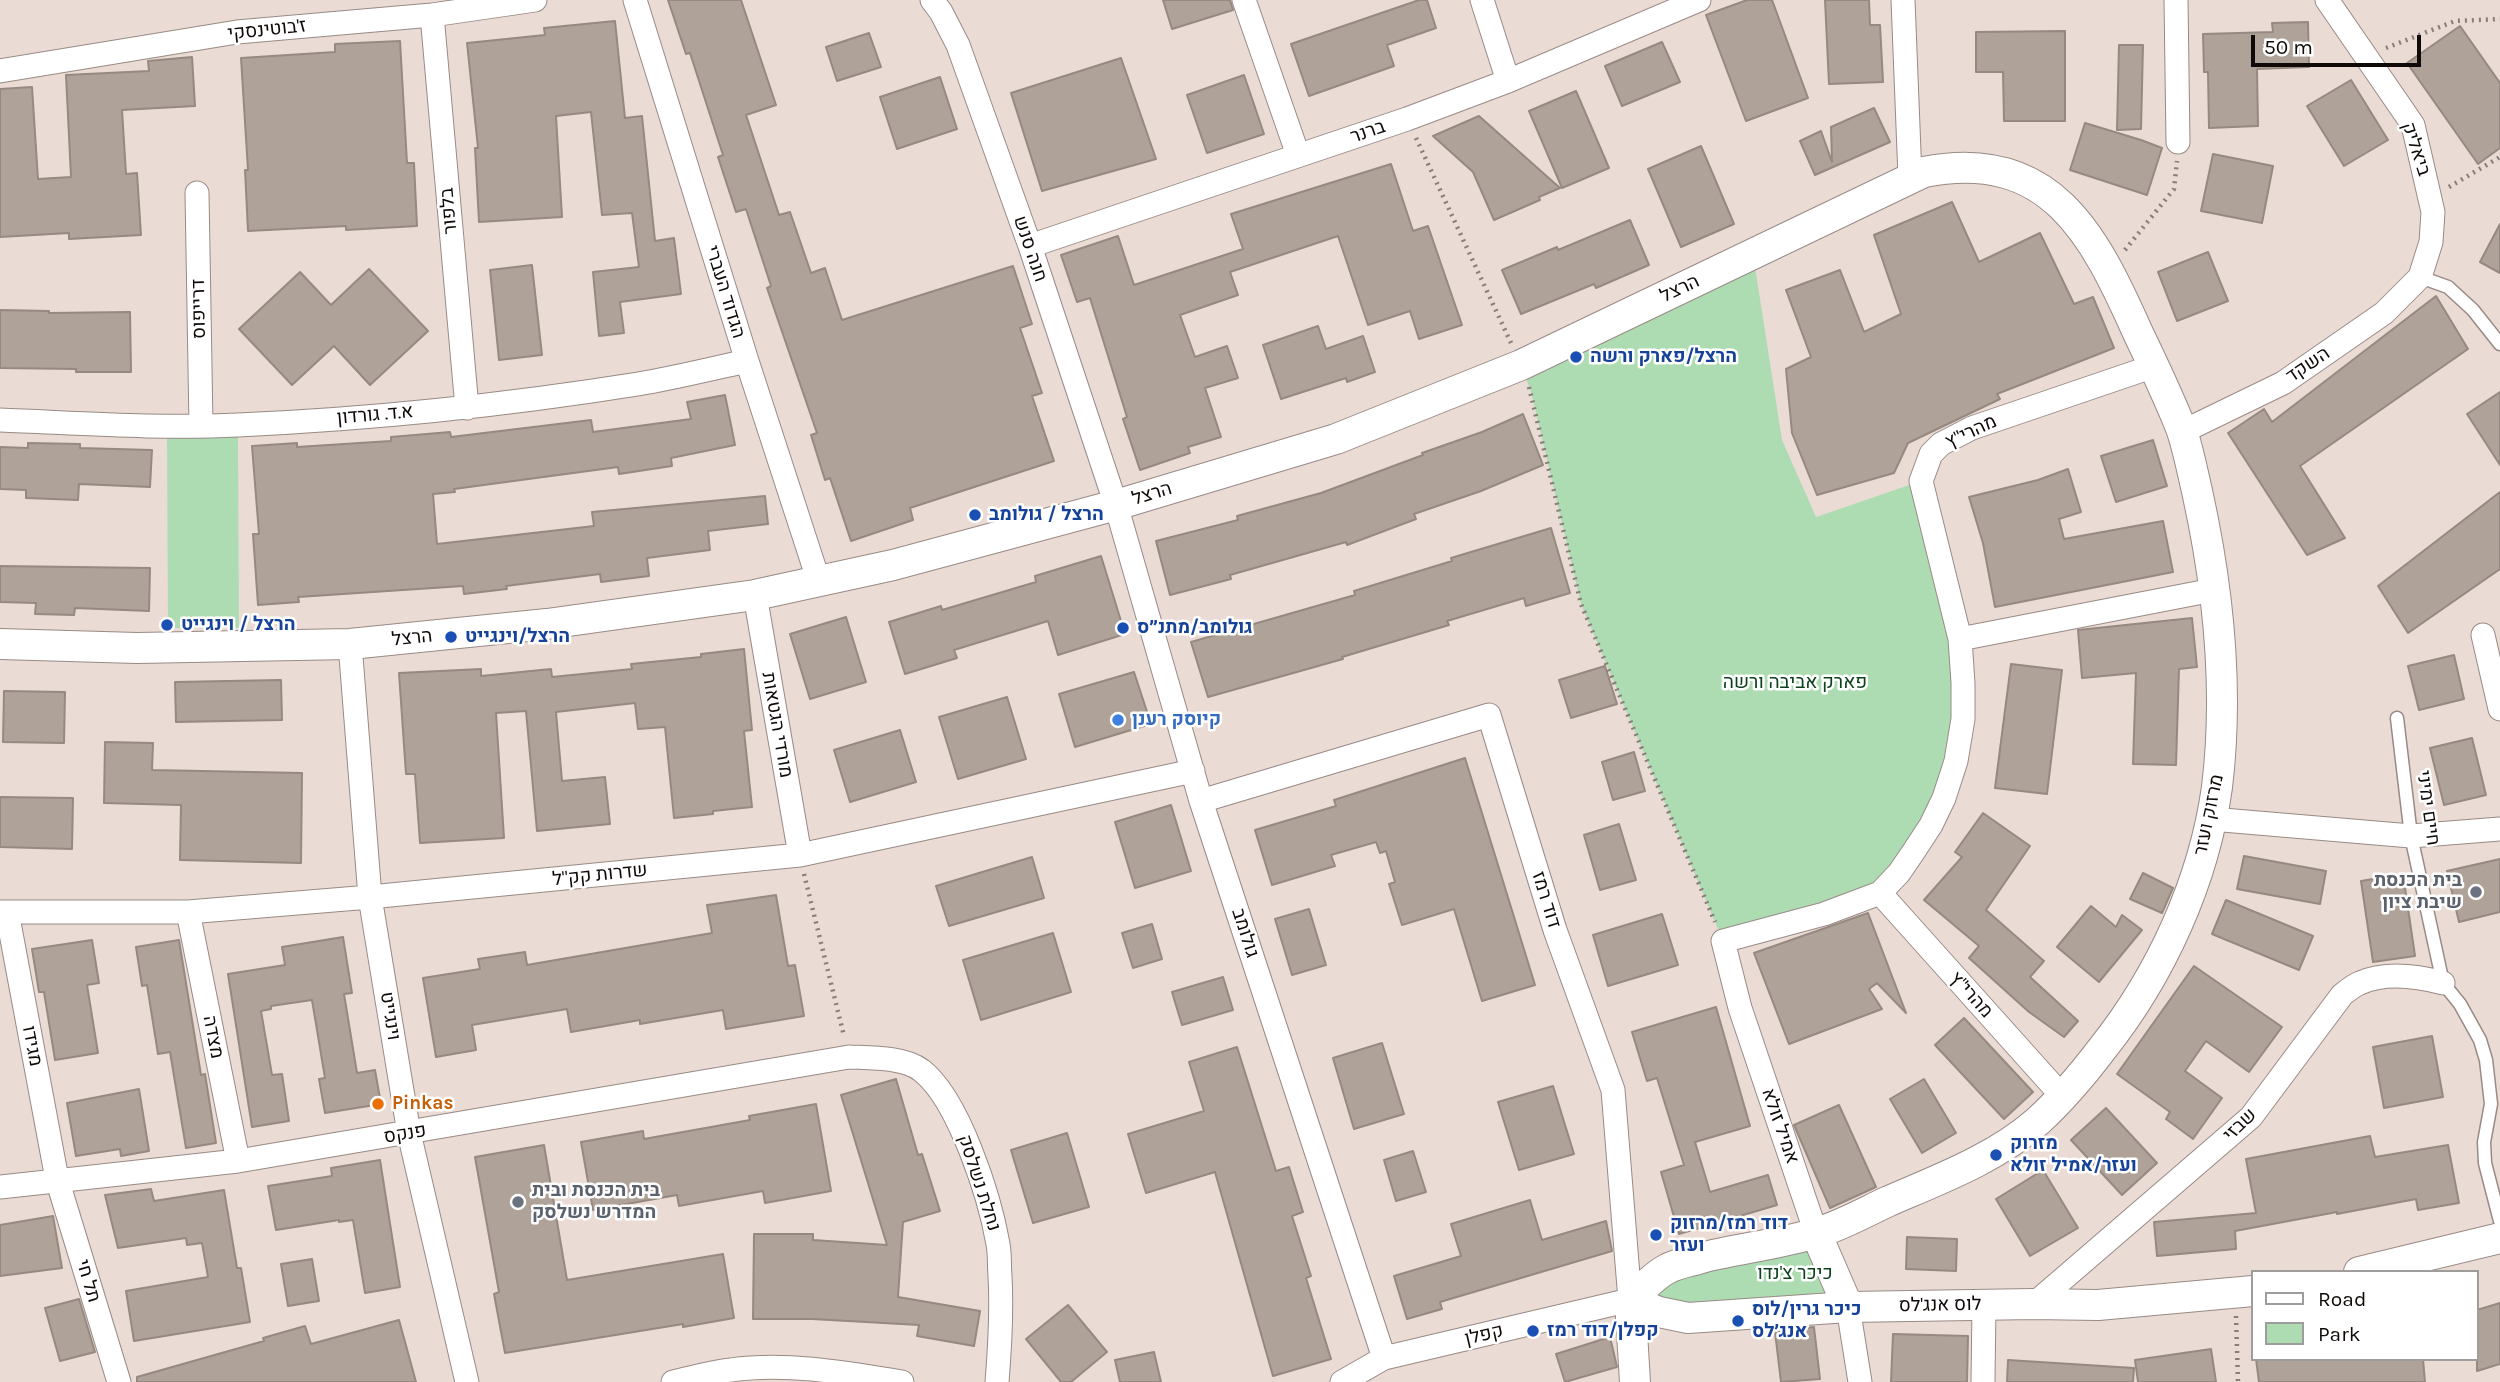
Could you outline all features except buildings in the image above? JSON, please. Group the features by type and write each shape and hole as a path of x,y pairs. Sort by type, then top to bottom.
{"street":[{"name":"ז'בוטינסקי","path":"0,71 237,32 432,15 535,0"},
{"name":"הגדוד העברי","path":"635,0 747,361 820,582"},
{"name":"חנה סנש","path":"932,0 958,45 1030,246 1116,505"},
{"path":"1244,0 1298,155"},
{"path":"1482,0 1508,81"},
{"name":"ברנר","path":"1030,246 1407,119 1508,81 1699,0"},
{"path":"1903,0 1910,177"},
{"path":"2176,0 2178,142"},
{"name":"ביאליק","path":"2328,0 2413,125 2433,212 2431,242 2420,277"},
{"name":"בלפור","path":"432,15 467,408"},
{"name":"מרזוק ועזר","path":"1630,1300 1668,1268 1816,1233 1989,1155 2036,1123 2062,1097 2133,1010 2162,956 2195,877 2211,820 2222,734 2221,670 2213,590 2201,512 2182,432 2108,267 2070,212 2027,181 1973,167 1940,168 1910,177"},
{"name":"הרצל","path":"0,644 137,648 350,644 547,624 755,595 918,559 1116,505 1336,439 1521,365 1910,177"},
{"name":"דרייפוס","path":"197,193 201,426"},
{"name":"השקד","path":"2182,432 2283,383 2384,313 2420,277"},
{"name":"א.ד. גורדון","path":"0,420 201,426 467,408 639,384 747,361"},
{"name":"מהרי\"ץ","path":"1723,942 1824,914 1880,893 1899,873 1931,825 1944,798 1963,719 1963,683 1960,639 1921,481 1931,454 1941,444 1972,428 2154,366"},
{"name":"גולומב","path":"1116,505 1201,801 1384,1359"},
{"path":"1960,639 2213,590"},
{"name":"מורדי הגטאות","path":"755,595 800,855"},
{"path":"2483,635 2500,709"},
{"name":"וינגייט","path":"350,644 370,897 409,1133 467,1382"},
{"name":"דוד רמז","path":"1201,801 1489,715 1555,930 1613,1090 1635,1382"},
{"name":"שדרות קק\"ל","path":"4,912 188,912 800,855 1193,771"},
{"path":"2211,820 2411,836 2500,828"},
{"name":"מהרי\"ץ","path":"1880,893 2062,1097"},
{"name":"מגידו","path":"4,912 57,1180"},
{"name":"מצדה","path":"188,912 238,1161"},
{"name":"אמיל זולא","path":"1723,942 1740,1008 1816,1233 1848,1307"},
{"name":"שבזי","path":"2035,1304 2251,1118 2342,996 2359,983 2378,978 2423,978 2443,983"},
{"name":"פנקס","path":"0,1187 238,1161 849,1057"},
{"name":"נחלת נשלסק","path":"849,1057 890,1059 921,1070 943,1096 960,1124 981,1178 999,1245 1002,1325 997,1382"},
{"name":"תל חי","path":"57,1180 119,1382"},
{"path":"2367,1270 2500,1238"},
{"name":"לוס אנג'לס","path":"1630,1300 1659,1312 1688,1318 1848,1307 2098,1305 2245,1293"},
{"name":"קפלן","path":"1342,1382 1384,1359 1630,1300"},
{"path":"1983,1382 1984,1304"},
{"path":"1848,1307 1860,1382"},
{"path":"673,1382 731,1369 810,1370 902,1382"}],"lane":[{"path":"2420,277 2448,287 2473,310 2500,344"},
{"name":"חיים ימיני","path":"2397,719 2411,836 2443,983 2460,1004 2480,1040 2486,1060 2491,1104 2484,1142 2485,1163 2500,1221"}],"path":[{"path":"2366,56 2455,21 2500,19"},
{"path":"1407,119 1521,365 1531,392 1581,604 1723,942"},
{"path":"2108,267 2134,240 2174,189 2178,142"},
{"path":"2431,199 2500,157"},
{"path":"800,855 849,1057"},
{"path":"2238,1382 2245,1293"}],"green space":[{"name":"פארק אביבה ורשה","path":"1753,254 1782,440 1816,517 1921,481 1960,639 1956,761 1880,893 1723,941 1581,604 1531,392 1521,365"},
{"path":"238,436 239,628 168,628 167,437"},
{"name":"כיכר צ'נדו","path":"1816,1233 1848,1307 1688,1318 1630,1300 1655,1277"}],"place":[{"name":"הרצל/פארק ורשה","path":"1576,357"},
{"name":"הרצל / גולומב","path":"975,515"},
{"name":"הרצל / וינגייט","path":"167,625"},
{"name":"גולומב/מתנ״ס","path":"1123,628"},
{"name":"הרצל/וינגייט","path":"451,637"},
{"name":"קיוסק רענן","path":"1118,720"},
{"name":"בית הכנסת שיבת ציון","path":"2476,892"},
{"name":"Pinkas","path":"378,1104"},
{"name":"מזרוק ועזר/אמיל זולא","path":"1996,1155"},
{"name":"בית הכנסת ובית המדרש נשלסק","path":"518,1202"},
{"name":"דוד רמז/מרזוק ועזר","path":"1656,1235"},
{"name":"כיכר גרין/לוס אנג׳לס","path":"1738,1321"},
{"name":"קפלן/דוד רמז","path":"1533,1331"}]}
